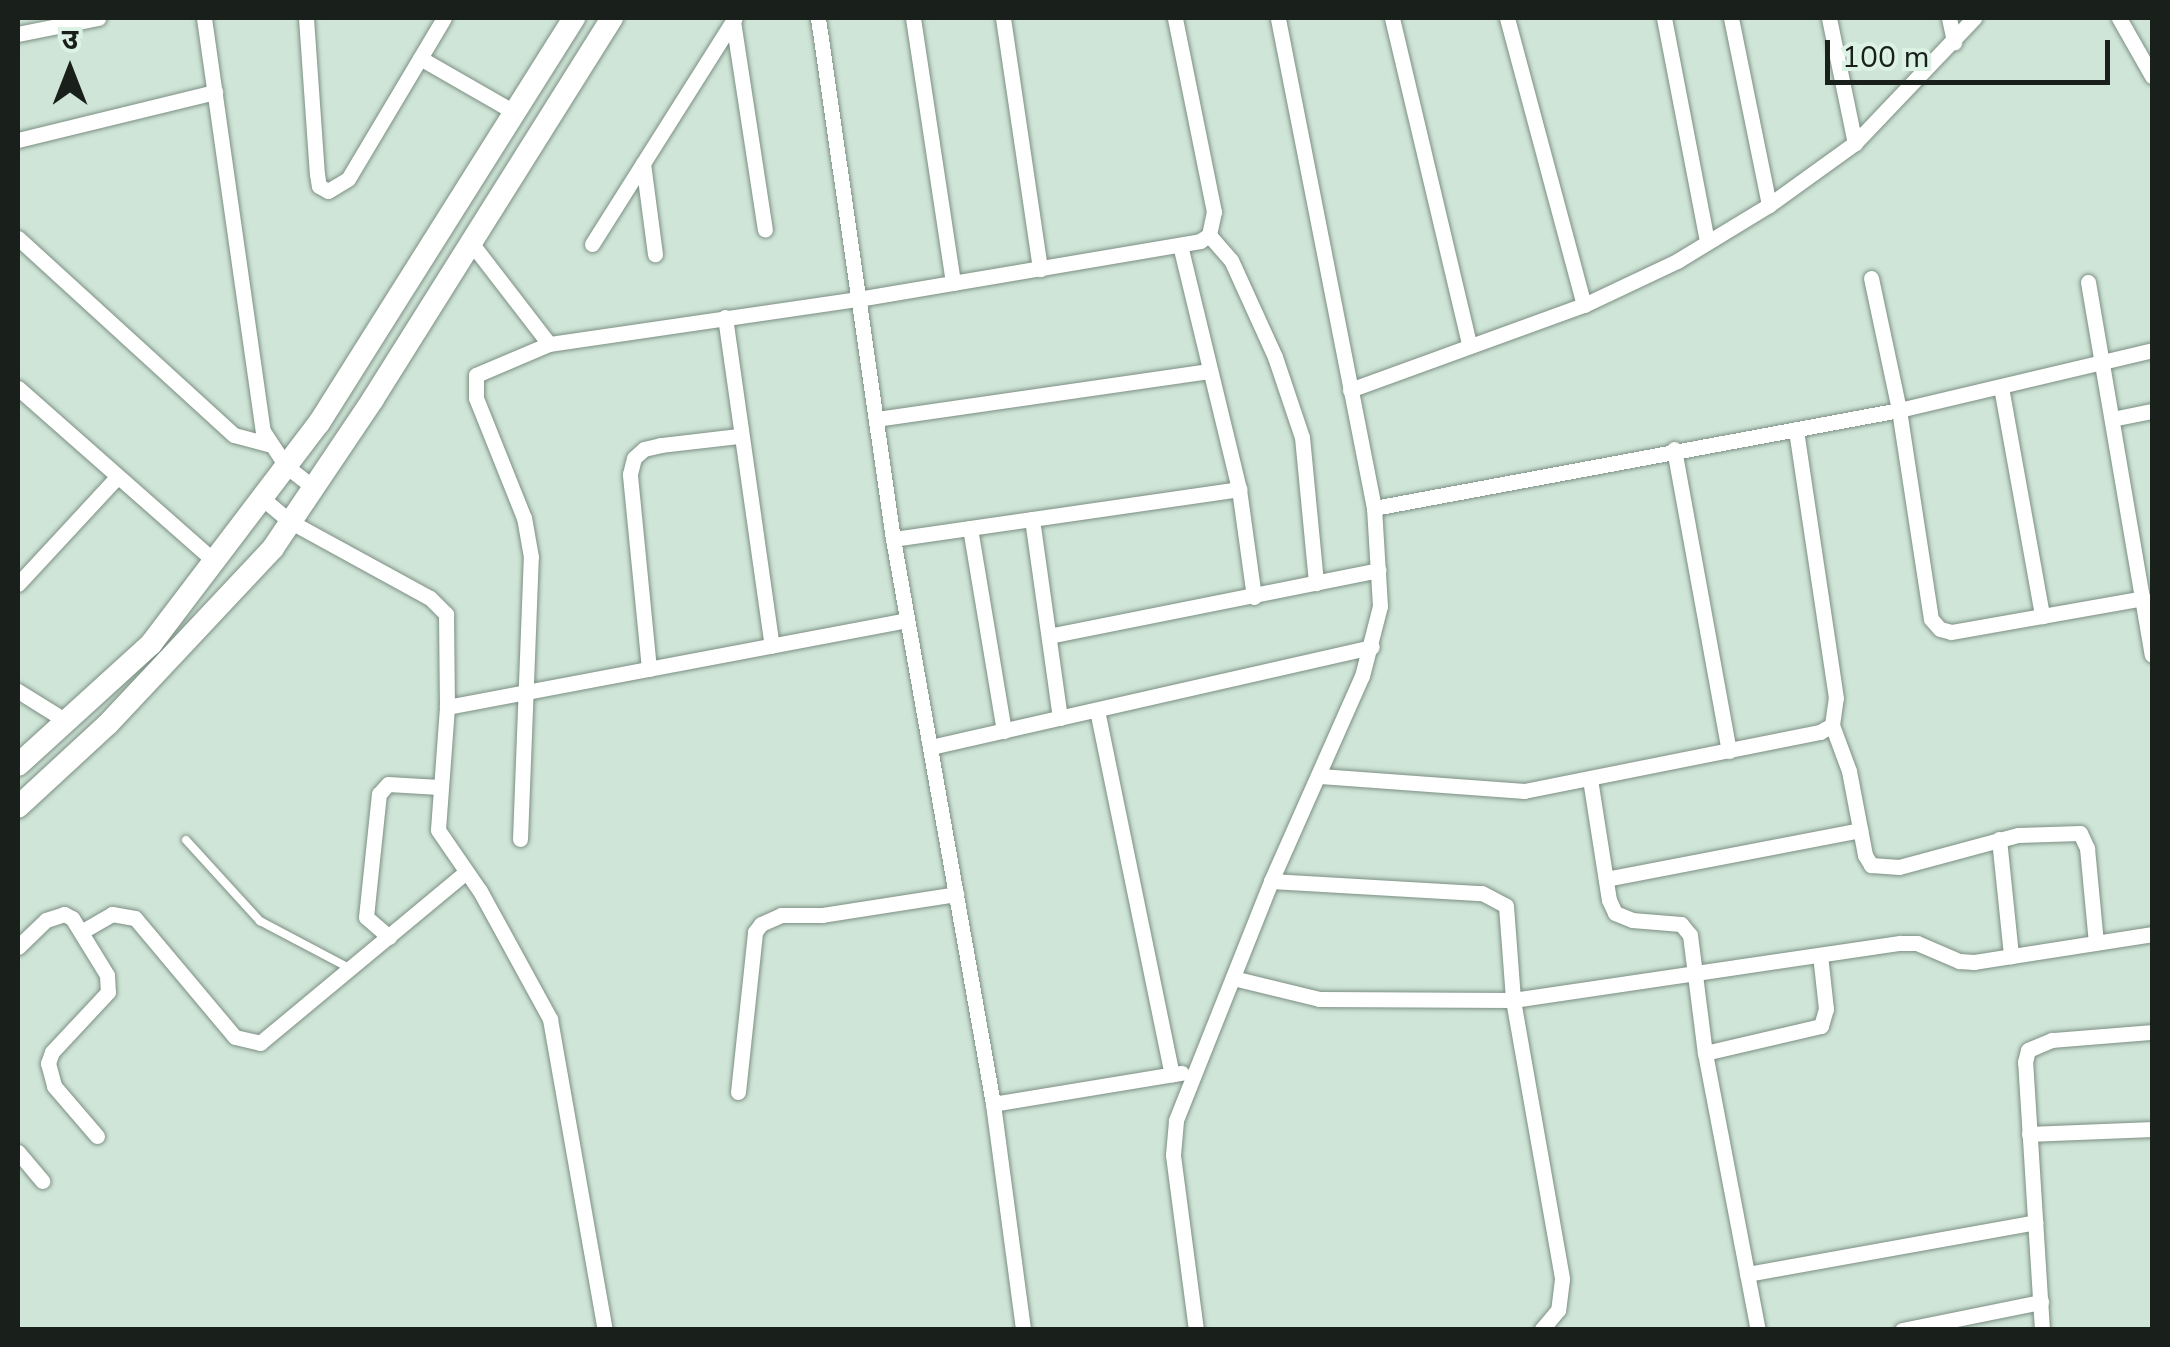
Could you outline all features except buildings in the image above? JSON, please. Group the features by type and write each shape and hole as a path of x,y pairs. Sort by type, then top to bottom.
{"main road":[{"path":"18,766 151,644 319,423 574,18"},
{"path":"18,807 108,724 273,548 612,18"}],"street":[{"path":"18,34 98,18"},
{"path":"204,18 268,444 286,466 314,488"},
{"path":"306,18 317,174 319,186 328,191 348,179 444,18"},
{"path":"818,18 893,539 993,1104 1023,1330"},
{"path":"913,18 953,283"},
{"path":"1003,18 1040,269"},
{"path":"1175,18 1214,212 1209,235"},
{"path":"1196,1330 1173,1154 1176,1120 1271,880 1320,776 1372,648 1380,606 1374,508 1278,18"},
{"path":"1392,18 1470,345"},
{"path":"1507,18 1584,305"},
{"path":"1664,18 1707,242"},
{"path":"1730,18 1769,205"},
{"path":"1829,18 1855,143"},
{"path":"1949,18 1954,42"},
{"path":"1350,390 1584,305 1707,242 1769,205 1855,143 1974,18"},
{"path":"2119,18 2152,76"},
{"path":"592,244 734,19"},
{"path":"734,19 765,230"},
{"path":"420,58 514,112"},
{"path":"18,140 215,92"},
{"path":"643,163 655,254"},
{"path":"520,839 531,556 524,518 474,386 476,375 548,344 1040,269 1180,244 1209,235"},
{"path":"1209,235 1231,260 1274,357 1302,437 1316,583"},
{"path":"18,238 234,435 268,444"},
{"path":"469,240 548,344"},
{"path":"1180,244 1239,488 1254,597"},
{"path":"1871,278 1899,410 1930,618 1940,629 1951,632 2142,598"},
{"path":"2088,282 2152,655"},
{"path":"725,317 772,646"},
{"path":"1374,508 1899,410 2152,350"},
{"path":"876,418 1210,371"},
{"path":"2000,387 2042,616"},
{"path":"18,388 214,561"},
{"path":"2112,419 2152,411"},
{"path":"1796,430 1836,698 1832,725 1849,771 1864,855 1871,866 1884,869 1999,839 2068,830 2080,833 2087,848 2096,943"},
{"path":"649,669 630,474 634,458 661,444 739,436"},
{"path":"1674,449 1730,750"},
{"path":"18,584 118,476"},
{"path":"893,539 1239,488"},
{"path":"262,498 290,522 430,598 446,614 446,707 438,830 550,1018 605,1330"},
{"path":"1032,519 1060,718"},
{"path":"970,528 1004,730"},
{"path":"18,556 32,566"},
{"path":"1048,636 1378,570"},
{"path":"446,707 906,620"},
{"path":"931,747 1372,648"},
{"path":"18,692 66,721"},
{"path":"1097,710 1172,1074"},
{"path":"1320,776 1502,791 1590,779 1820,732 1832,725"},
{"path":"1590,779 1615,912 1632,920 1681,924 1690,935 1705,1053 1758,1330"},
{"path":"389,936 366,917 379,794 388,784 439,787"},
{"path":"1606,879 1860,830"},
{"path":"1999,839 2011,956"},
{"path":"81,932 112,914 135,918 235,1036 247,1042 260,1042 466,872"},
{"path":"1271,880 1496,897 1506,906 1513,1000 1562,1279 1558,1310 1541,1330"},
{"path":"738,1092 760,924 781,915 822,916 956,894"},
{"path":"18,948 56,914 72,918 107,975 108,992 52,1052 48,1074 97,1136"},
{"path":"1233,978 1319,998 1513,1000 1900,942 1918,943 1959,961 2152,934"},
{"path":"1705,1053 1821,1026 1826,1009 1820,955"},
{"path":"2042,1330 2025,1062 2028,1050 2052,1040 2152,1032"},
{"path":"993,1104 1193,1071"},
{"path":"2029,1134 2152,1130"},
{"path":"18,1152 42,1181"},
{"path":"1748,1274 2035,1222"},
{"path":"1902,1330 2041,1302"}],"lane":[{"path":"186,840 260,921 351,968"}]}
